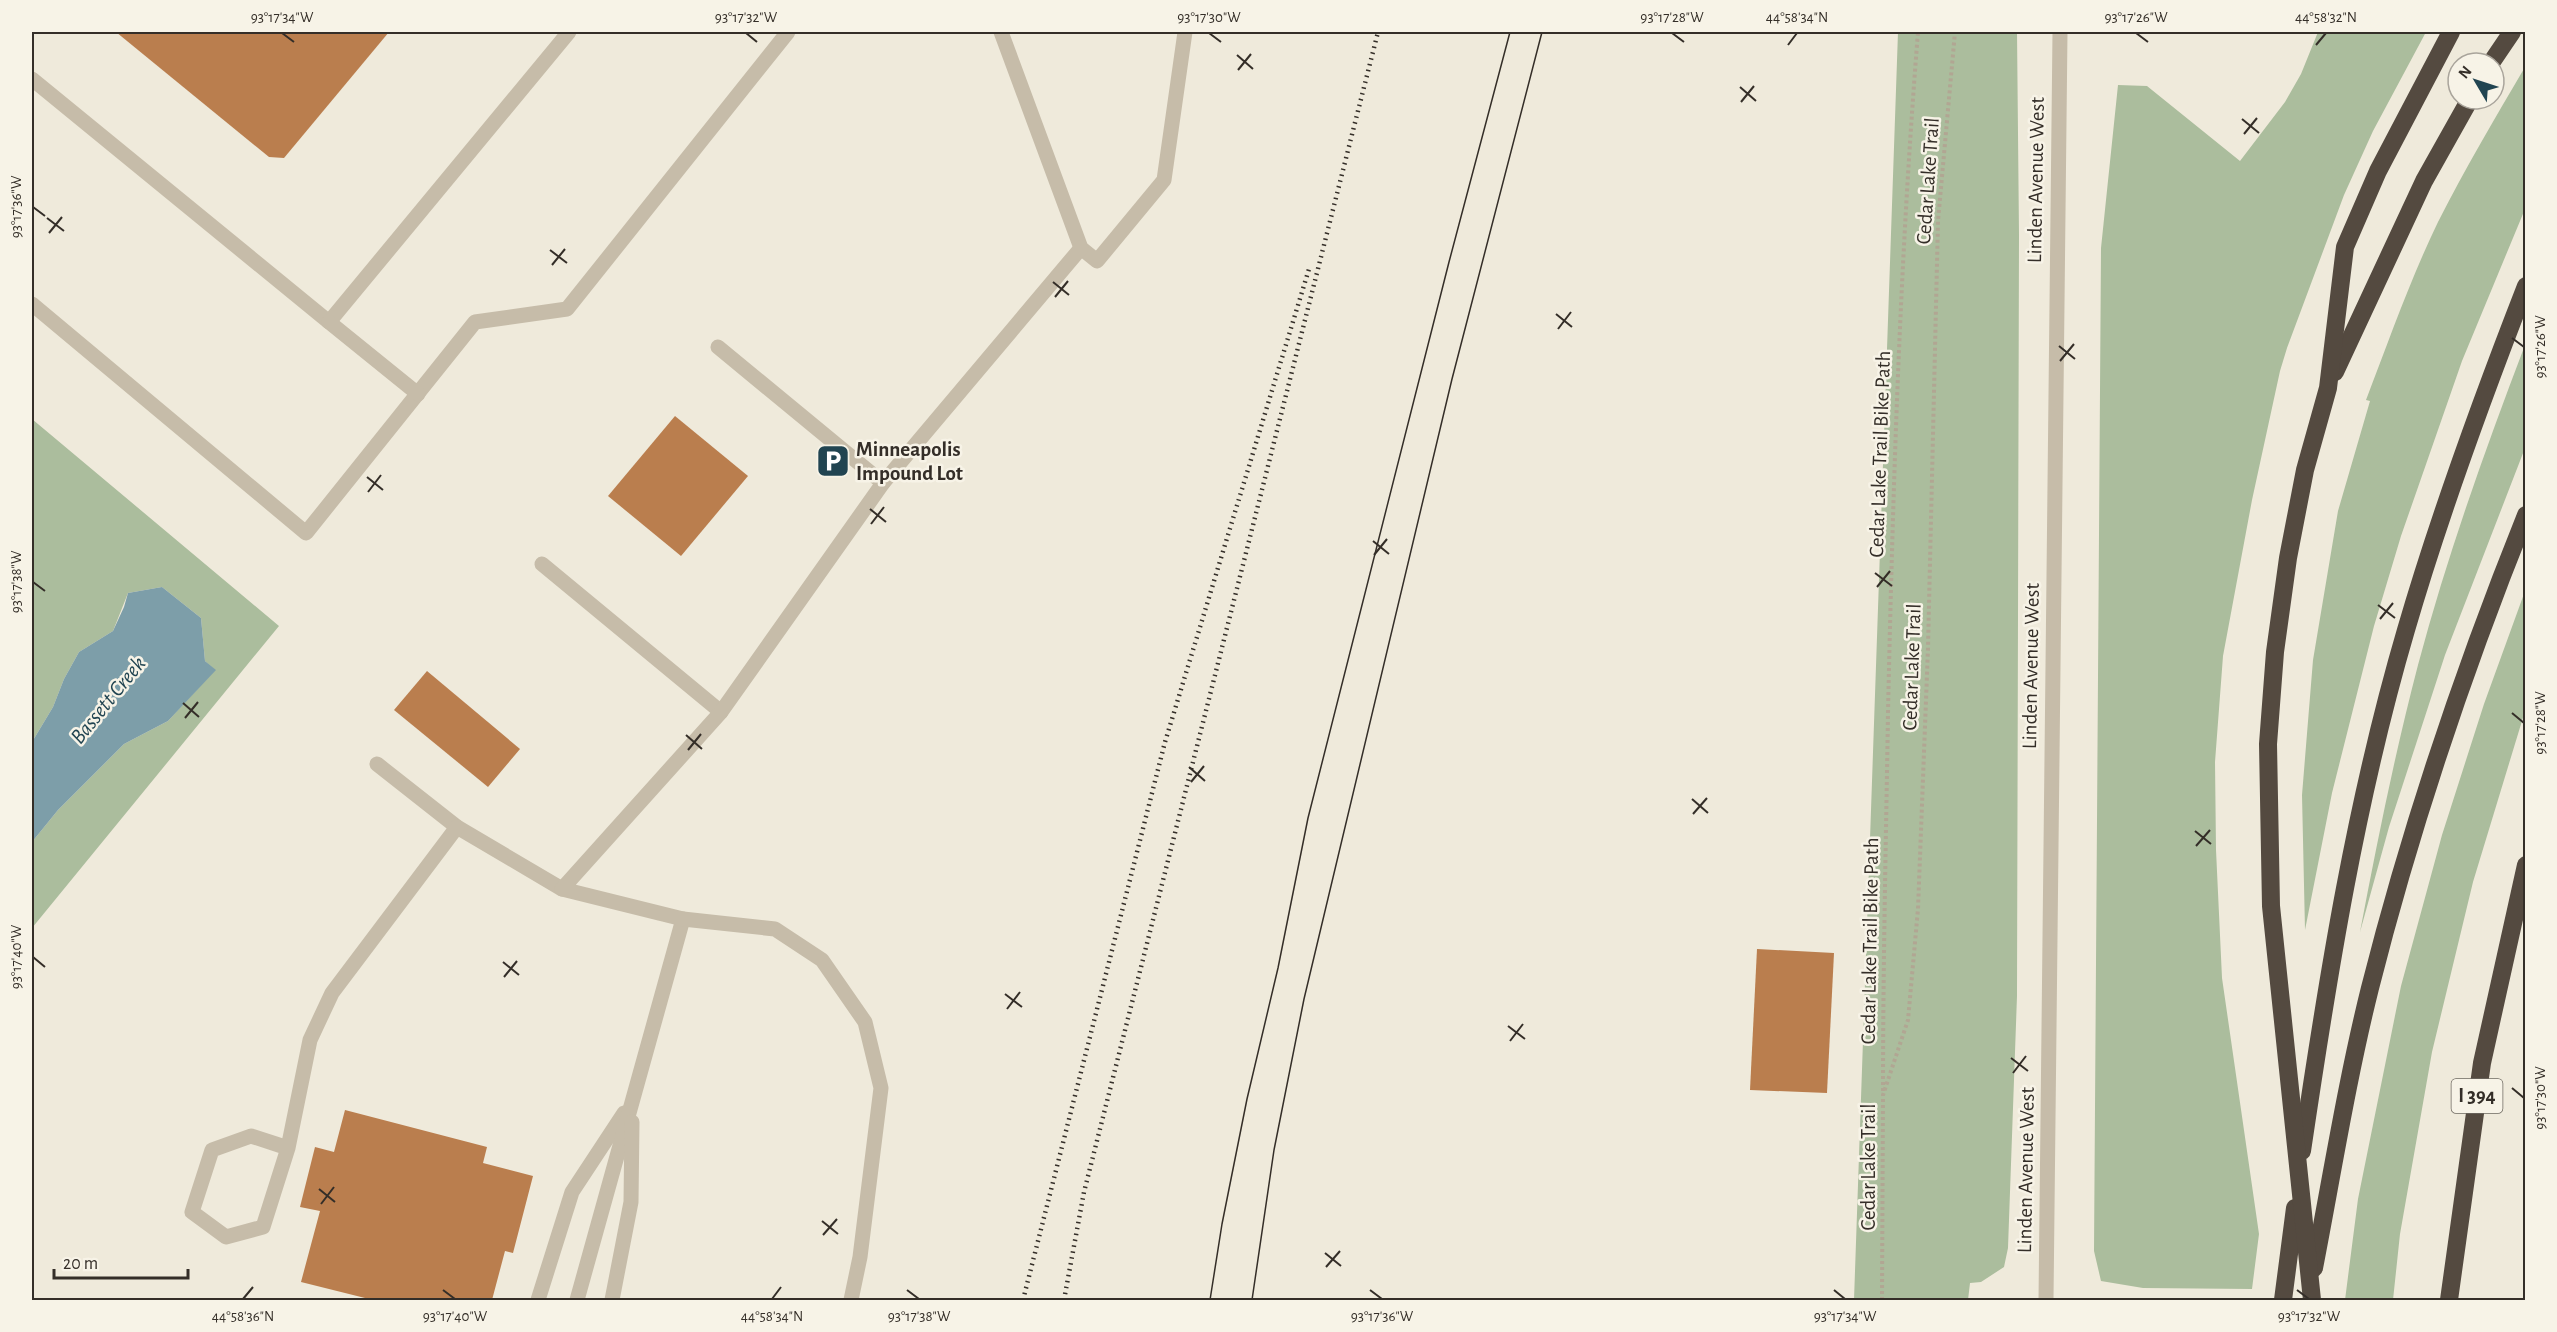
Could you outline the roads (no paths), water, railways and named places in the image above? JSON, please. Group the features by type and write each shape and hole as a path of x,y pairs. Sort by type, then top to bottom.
{"highway":[{"path":"2311,1300 2272,918 2268,744 2275,652 2288,558 2305,470 2328,388 2345,247 2378,171 2451,32"},
{"path":"2499,51 2512,32"},
{"path":"2328,388 2424,181 2463,111"},
{"path":"2283,1300 2333,944 2377,738 2406,630 2440,524 2468,440 2526,286"},
{"path":"2311,1300 2341,1125 2370,991 2393,901 2414,826 2477,637 2526,514"},
{"name":"I 394","path":"2449,1300 2482,1063 2518,893 2526,866"}],"street":[{"path":"329,322 569,32"},
{"path":"32,304 306,534 475,322 567,309 788,32"},
{"path":"1001,32 1082,248 1097,261 1164,180 1185,32"},
{"name":"Linden Avenue West","path":"2046,1300 2060,32"},
{"path":"32,79 418,394"},
{"path":"562,889 721,712 883,483 1082,248"},
{"path":"718,347 883,483"},
{"path":"542,564 721,712"},
{"path":"377,764 457,827 562,889 682,920 775,929 822,960 865,1022 881,1088 860,1257 851,1300"},
{"path":"288,1148 251,1136 212,1149 192,1212 226,1237 263,1227 288,1148 310,1040 332,993 457,827"},
{"path":"576,1300 682,920"},
{"path":"538,1300 572,1192 632,1101"},
{"path":"612,1300 631,1202 632,1101"}],"water":[{"name":"Bassett Creek","path":"162,587 201,618 205,661 216,670 168,721 124,744 58,810 32,842 32,742 53,707 64,679 79,652 113,631 128,593"}],"tram line":[{"path":"1210,1300 1222,1224 1247,1099 1278,968 1308,818 1449,262 1510,32"},
{"path":"1252,1300 1274,1150 1304,999 1452,379 1542,32"}],"railway":[{"path":"1064,1300 1084,1192 1378,32"},
{"path":"1023,1300 1165,742 1309,269"}],"place":[{"name":"Minneapolis Impound Lot","path":"833,461"}]}
